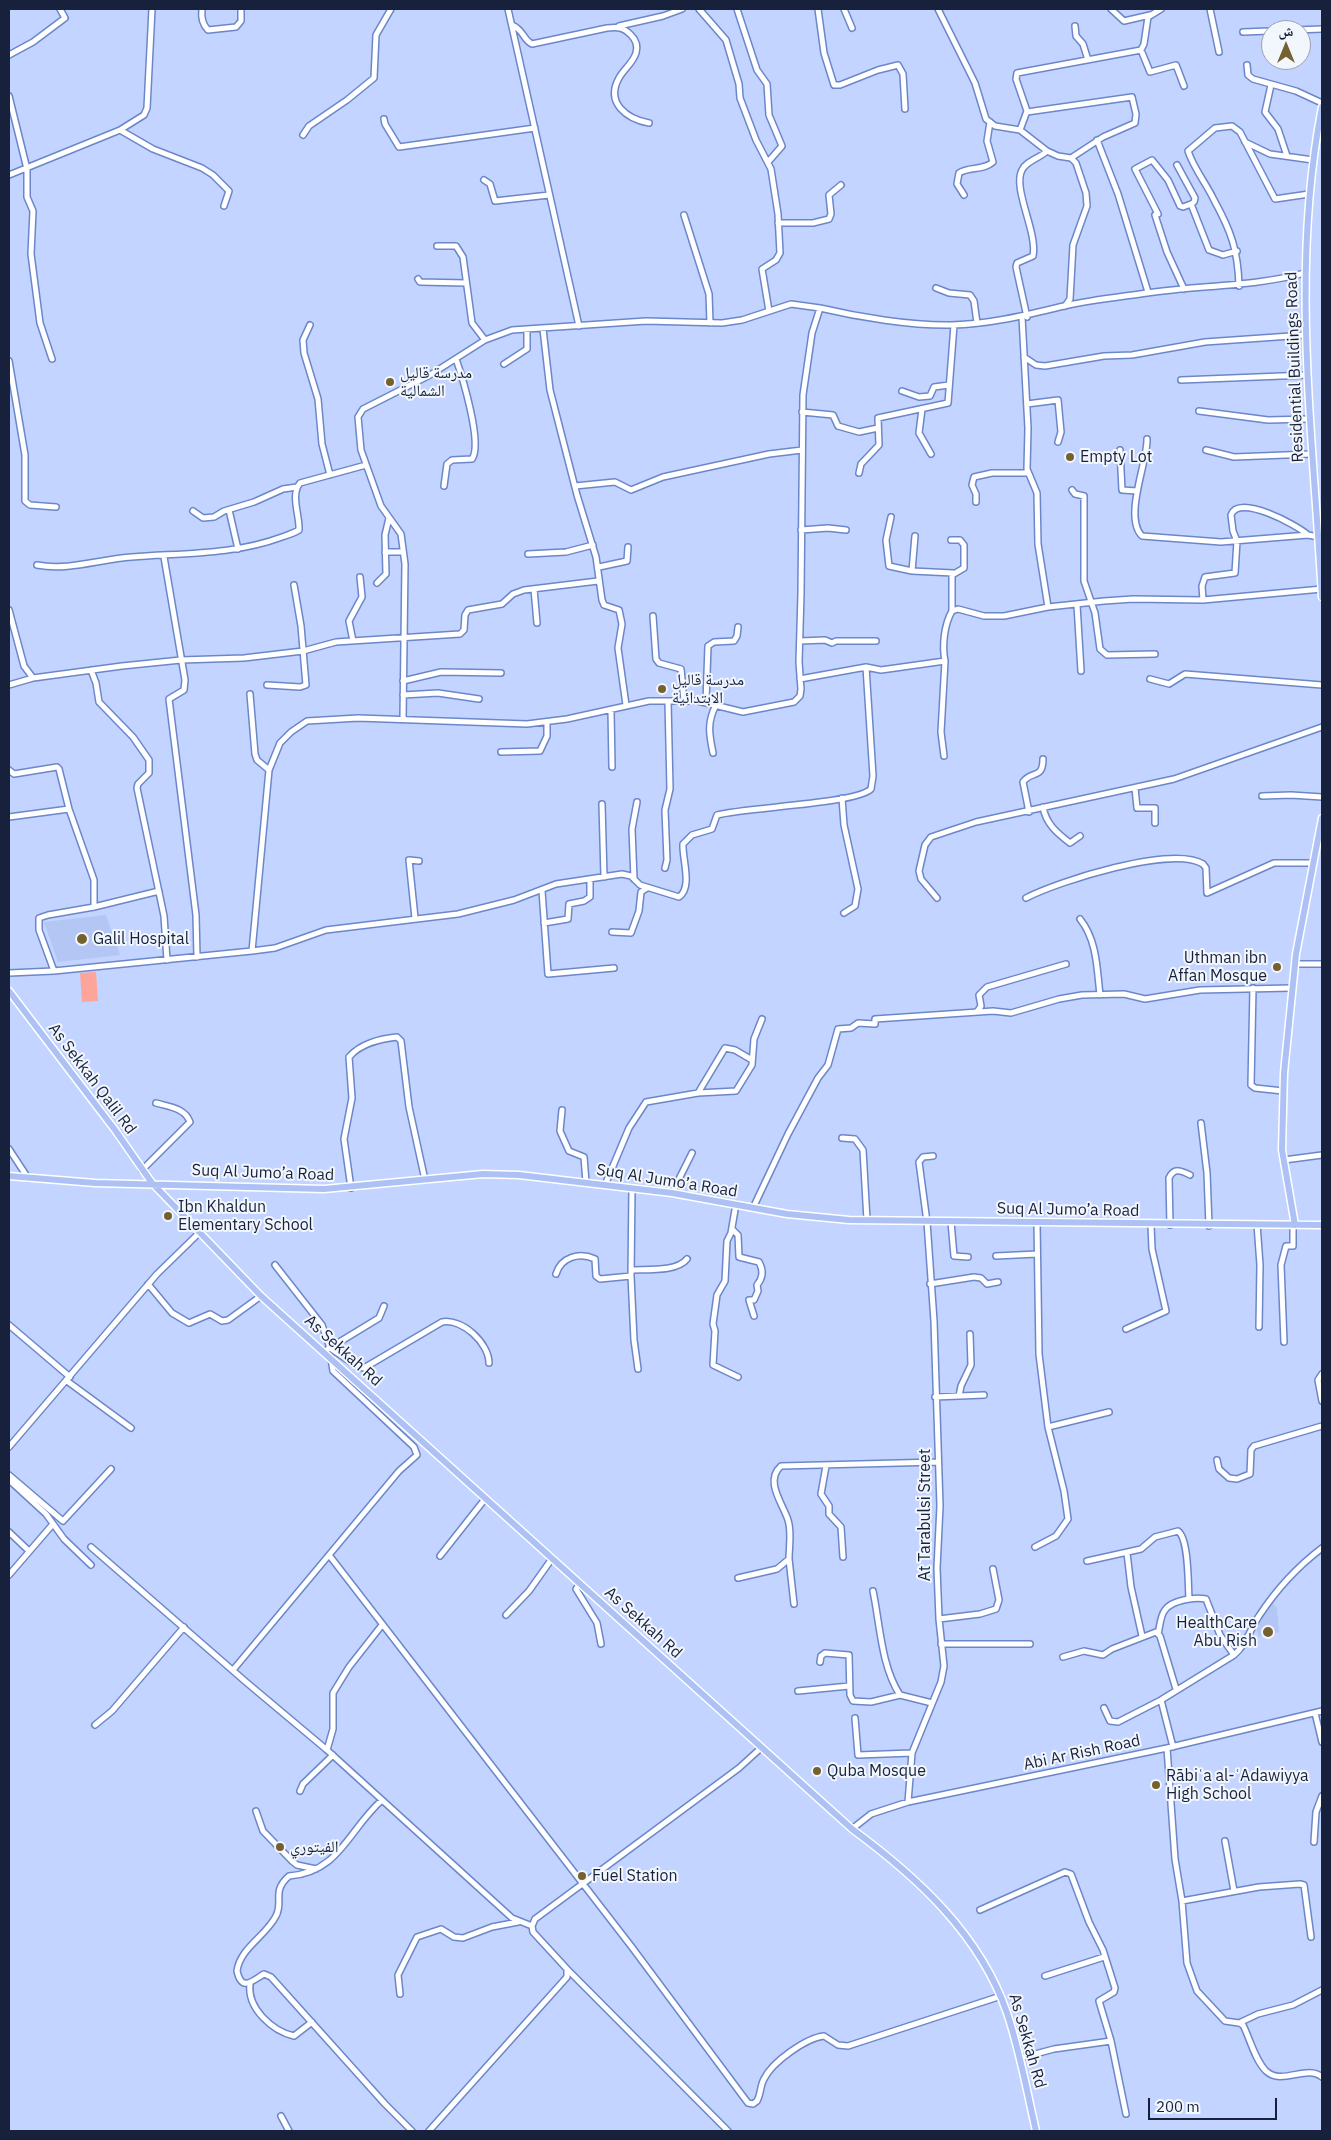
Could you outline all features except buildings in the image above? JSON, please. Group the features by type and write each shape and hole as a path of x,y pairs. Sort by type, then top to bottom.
{"main road":[{"name":"Residential Buildings Road","path":"1322,105 1320,136 1313,160 1309,194 1305,273 1305,335 1311,454 1322,597"},
{"path":"1294,1225 1284,1160 1283,1091 1295,964 1322,818"},
{"name":"As Sekkah Qalil Rd","path":"9,992 152,1183"},
{"name":"Suq Al Jumo’a Road","path":"9,1176 95,1183 152,1183 324,1190 483,1174 586,1182 672,1193 804,1216 867,1220 1209,1226 1257,1224 1322,1225"},
{"name":"As Sekkah Rd","path":"152,1183 261,1296 852,1830 909,1873 942,1906 986,1966 1000,1996 1020,2058 1036,2131"}],"street":[{"path":"9,55 33,42 48,28 64,20 65,18 60,9"},
{"path":"9,175 120,130 144,115 147,108 152,9"},
{"path":"202,9 201,16 204,26 208,30 220,30 236,27 240,24 241,9"},
{"path":"303,135 309,126 374,78 376,35 392,9"},
{"path":"508,9 579,326"},
{"path":"512,25 520,29 527,41 534,44 651,19 682,9"},
{"path":"699,9 726,40 739,84 741,101 756,140 768,162 773,180 780,253 776,260 762,269 769,310"},
{"path":"737,9 757,70 767,84 769,115 782,146 768,162"},
{"path":"818,9 824,53 834,85 840,85 878,70 898,65 902,74 904,109"},
{"path":"844,9 852,28"},
{"path":"938,9 975,83 986,119 995,126 1020,130 1047,151 1058,156 1071,158 1097,140 1135,123 1136,114 1132,97 1027,112"},
{"path":"1111,9 1124,22 1161,9"},
{"path":"1210,9 1220,52"},
{"path":"1020,130 1027,112 1016,78 1017,73 1140,50 1144,44 1147,21 1150,14"},
{"path":"618,26 632,36 637,46 633,58 616,83 615,98 619,108 627,116 649,123"},
{"path":"1075,26 1076,36 1083,44 1088,60"},
{"path":"1243,32 1322,29"},
{"path":"1140,50 1150,72 1176,65 1184,86"},
{"path":"1247,65 1250,77 1271,85 1296,91 1322,105"},
{"path":"1271,85 1266,112 1278,130 1287,156"},
{"path":"9,96 27,169 27,197 32,211 31,254 40,323 52,359"},
{"path":"384,119 385,124 400,147 518,132 534,128"},
{"path":"964,194 957,184 959,173 986,167 993,162 987,142 990,122"},
{"path":"1239,286 1237,251 1215,200 1188,151 1214,128 1232,126 1237,129 1245,142 1275,199 1309,194"},
{"path":"120,130 140,143 191,162 213,175 229,191 224,206"},
{"path":"1097,140 1118,194 1148,292"},
{"path":"1245,142 1264,152 1313,160"},
{"path":"1047,151 1026,165 1020,174 1021,190 1034,241 1032,256 1017,264 1016,268 1024,293 1028,473 1037,493 1038,544 1048,607"},
{"path":"1065,306 1070,299 1073,245 1087,206 1086,193 1079,172 1071,158"},
{"path":"1177,165 1195,198 1194,202 1183,207 1180,206 1168,180 1152,160 1135,169 1158,214 1155,215 1165,245 1184,289"},
{"path":"484,180 490,184 492,196 496,201 549,195"},
{"path":"778,223 813,223 829,219 832,214 829,195 841,185"},
{"path":"1190,204 1209,250 1223,255 1237,251"},
{"path":"684,215 709,294 710,323"},
{"path":"437,246 459,247 463,257 472,323 479,336 485,340"},
{"path":"403,719 405,573 401,534 377,497 366,465 358,429 358,417 363,409 398,392 485,340 505,331 646,320 710,323 735,322 769,310 797,304 921,323 954,325 1024,317 1065,306 1148,292 1239,286 1275,281 1305,273"},
{"path":"418,280 420,282 466,283"},
{"path":"936,288 949,293 970,295 974,302 977,323"},
{"path":"252,951 269,770 280,743 291,732 308,721 350,718 503,724 547,722 626,706 668,701 706,702 744,712 788,705 800,696 802,412 809,348 820,308"},
{"path":"310,325 303,340 304,353 318,399 322,444 330,475"},
{"path":"859,473 861,464 879,445 877,420 948,403 954,325"},
{"path":"543,328 550,390 599,568 598,581 604,605 619,610 622,616 618,648 626,706"},
{"path":"504,364 527,349 527,330"},
{"path":"1024,357 1036,365 1046,366 1104,356 1132,355 1205,342 1305,335"},
{"path":"444,486 446,464 452,460 472,459 475,455 474,434 456,359"},
{"path":"9,361 25,456 25,501 30,505 56,507"},
{"path":"1181,380 1307,374"},
{"path":"902,391 919,396 930,396 934,386 949,385"},
{"path":"1027,404 1058,400 1061,432 1058,442"},
{"path":"922,409 919,433 931,454"},
{"path":"1199,411 1268,420 1310,420"},
{"path":"802,412 833,416 838,426 854,432 878,428"},
{"path":"1147,439 1147,451 1144,457 1143,469 1138,478 1137,491 1137,526 1142,536 1238,541 1308,535 1318,536"},
{"path":"575,486 616,482 631,490 664,477 769,454 802,450"},
{"path":"1120,450 1121,488 1123,491 1137,491"},
{"path":"1206,450 1234,457 1311,454"},
{"path":"193,511 198,517 209,518 254,502 283,489 297,487 302,482 366,465"},
{"path":"976,502 976,494 972,485 974,477 992,473 1028,473"},
{"path":"37,565 67,567 125,558 164,557 238,549 274,540 298,531 297,487"},
{"path":"1072,490 1074,494 1084,497 1084,581 1091,603 1100,649 1104,654 1155,654"},
{"path":"1203,600 1202,586 1205,576 1235,573 1238,541 1233,531 1232,514 1236,509 1243,507 1262,511 1308,535"},
{"path":"229,510 238,549"},
{"path":"891,517 886,540 888,565 912,571 953,574 964,568 964,545 960,540 951,540"},
{"path":"377,583 386,574 386,526 389,518"},
{"path":"801,530 828,528 846,530"},
{"path":"912,571 915,536"},
{"path":"528,554 566,552 593,545"},
{"path":"599,568 627,560 628,547"},
{"path":"385,552 403,552"},
{"path":"164,557 185,680 184,690 169,698 195,905 196,957"},
{"path":"944,756 941,732 945,661 943,651 947,626 952,611 953,574"},
{"path":"352,641 348,621 362,597 360,577"},
{"path":"9,685 32,678 91,670 182,660 222,659 303,651 321,645 352,641 462,633 465,615 468,610 502,604 518,592 598,581"},
{"path":"267,685 300,687 306,684 301,626 294,585"},
{"path":"534,589 537,623"},
{"path":"952,611 958,609 984,616 1004,616 1048,607 1133,599 1203,600 1322,589"},
{"path":"1077,605 1081,671"},
{"path":"9,610 24,666 32,678"},
{"path":"653,616 657,661 681,669 684,701"},
{"path":"706,702 708,646 714,642 734,641 737,636 738,627"},
{"path":"800,641 825,640 832,643 836,641 876,641"},
{"path":"800,679 866,667 881,670 945,661"},
{"path":"612,932 631,933 639,911 641,892 647,888 652,887 675,897 682,895 686,881 682,857 683,844 692,835 712,829 717,815 762,807 842,798 869,792 873,785 866,667"},
{"path":"91,670 96,683 99,702 127,729 148,760 150,772 138,784 137,788 159,891 167,960"},
{"path":"403,681 441,672 501,673"},
{"path":"1150,680 1169,684 1185,674 1322,685"},
{"path":"403,695 438,693 479,699"},
{"path":"250,694 255,754 257,760 269,770"},
{"path":"665,868 667,860 665,810 670,789 668,701"},
{"path":"713,752 708,733 709,722 716,705"},
{"path":"612,710 612,767"},
{"path":"500,752 540,751 546,736 547,722"},
{"path":"937,898 922,879 920,871 926,845 931,837 976,822 1174,779 1322,727"},
{"path":"1029,812 1023,782 1025,779 1040,772 1043,768 1043,760"},
{"path":"9,770 14,774 57,767 94,880 94,907"},
{"path":"1135,788 1137,808 1155,808 1155,824"},
{"path":"1262,796 1291,794 1322,796"},
{"path":"842,798 844,825 855,868 858,889 855,906 844,913"},
{"path":"634,879 632,829 637,802"},
{"path":"602,804 604,877"},
{"path":"1043,807 1044,815 1052,828 1063,838 1070,843 1080,836"},
{"path":"9,817 69,808"},
{"path":"1026,898 1044,889 1091,873 1177,858 1204,864 1206,868 1207,893 1274,863 1313,862"},
{"path":"415,918 409,860 419,860"},
{"path":"10,974 275,948 326,930 458,914 542,891 556,884 622,874 634,879 647,888"},
{"path":"544,923 568,919 569,904 584,901 590,897 590,879"},
{"path":"54,971 39,930 39,918 159,891"},
{"path":"542,891 548,974 614,968"},
{"path":"1080,919 1090,934 1100,995"},
{"path":"977,1012 981,1006 978,995 986,987 1066,964"},
{"path":"1295,964 1322,964"},
{"path":"1253,988 1251,1085 1255,1088 1283,1091"},
{"path":"753,1208 792,1128 828,1065 838,1029 851,1028 858,1022 875,1024 875,1019 997,1011 1011,1013 1066,997 1124,994 1146,998 1200,990 1292,988"},
{"path":"605,1185 629,1128 646,1102 698,1093 736,1091 750,1070 754,1039 762,1019"},
{"path":"351,1188 344,1139 352,1098 349,1057 356,1050 371,1042 399,1037 409,1107 425,1180"},
{"path":"698,1093 725,1048 735,1050 752,1060"},
{"path":"142,1170 190,1122 187,1114 180,1110 156,1103"},
{"path":"562,1110 562,1137 569,1152 584,1156 586,1182"},
{"path":"1201,1123 1207,1166 1209,1226"},
{"path":"842,1138 855,1139 863,1150 867,1220"},
{"path":"9,1149 29,1178"},
{"path":"672,1193 692,1153"},
{"path":"1284,1160 1322,1155"},
{"name":"At Tarabulsi Street","path":"908,1802 912,1753 941,1682 944,1666 939,1619 937,1568 940,1506 934,1322 927,1222 919,1162 923,1157 933,1156"},
{"path":"1170,1225 1169,1178 1177,1170 1190,1175"},
{"path":"632,1188 631,1273 634,1340 638,1369"},
{"path":"736,1204 732,1229 727,1240 725,1281 717,1295 713,1324 715,1331 713,1365 728,1374 738,1377"},
{"path":"951,1222 954,1256 968,1257"},
{"path":"1035,1547 1056,1536 1068,1519 1064,1491 1048,1427 1037,1338 1037,1223"},
{"path":"1257,1224 1260,1265 1260,1327"},
{"path":"1126,1330 1166,1311 1152,1249 1151,1225"},
{"path":"1284,1342 1281,1265 1286,1246 1294,1246 1294,1225"},
{"path":"732,1229 738,1235 739,1258 759,1262 762,1268 761,1280 756,1285 758,1291 754,1300 749,1300 754,1316"},
{"path":"9,1447 148,1284 199,1232"},
{"path":"996,1256 1037,1254"},
{"path":"556,1274 559,1266 565,1259 579,1256 594,1258 596,1276 600,1279 670,1267 681,1264 687,1259"},
{"path":"275,1266 322,1325 330,1348 358,1367 364,1368 442,1322 448,1321 463,1325 474,1336 487,1353 489,1363"},
{"path":"930,1284 974,1277 981,1278 987,1284 998,1282"},
{"path":"148,1284 172,1313 189,1323 210,1314 222,1321 228,1320 261,1296"},
{"path":"323,1352 379,1318 384,1306"},
{"path":"9,1325 68,1379 131,1428"},
{"path":"959,1396 970,1365 970,1334"},
{"path":"233,1670 399,1471 417,1455 414,1447 333,1370 330,1358"},
{"path":"1322,1374 1318,1380 1322,1401"},
{"path":"935,1397 984,1395"},
{"path":"1048,1427 1109,1412"},
{"path":"1217,1460 1219,1468 1229,1478 1246,1477 1250,1474 1251,1450 1254,1446 1322,1426"},
{"path":"794,1604 789,1560 789,1522 776,1492 775,1474 778,1469 785,1465 826,1466 938,1462"},
{"path":"826,1466 821,1494 829,1506 829,1514 841,1527 843,1557"},
{"path":"9,1475 63,1521 111,1469"},
{"path":"9,1482 46,1514 70,1545 91,1565"},
{"path":"440,1556 485,1499"},
{"path":"9,1575 53,1524"},
{"path":"9,1532 29,1551"},
{"path":"1087,1561 1141,1549 1161,1535 1175,1532 1181,1533 1186,1556 1189,1599"},
{"path":"91,1547 333,1755 518,1922 532,1926"},
{"path":"1104,1708 1110,1721 1114,1723 1161,1700 1234,1655 1243,1647 1258,1618 1272,1598 1305,1561 1322,1548"},
{"path":"1127,1553 1128,1571 1142,1636"},
{"path":"329,1555 630,1946 742,2097 750,2104 759,2100 762,2083 772,2067 799,2047 816,2038 824,2036 838,2046 848,2046 1000,1996"},
{"path":"506,1616 529,1590 551,1560"},
{"path":"738,1578 778,1569 789,1560"},
{"path":"939,1619 980,1614 996,1609 999,1600 994,1569"},
{"path":"580,1584 576,1589 597,1623 602,1644"},
{"path":"873,1590 885,1655 892,1681 900,1695"},
{"path":"1176,1689 1158,1634 1165,1610 1174,1603 1202,1598 1208,1601 1220,1635 1234,1655"},
{"path":"327,1750 334,1720 333,1693 349,1667 382,1625"},
{"path":"95,1725 112,1711 184,1627"},
{"path":"1063,1657 1084,1651 1103,1655 1112,1648 1142,1636 1152,1633 1158,1634"},
{"path":"941,1644 1030,1644"},
{"path":"820,1662 821,1656 825,1653 849,1655 850,1698 854,1701 871,1702 900,1695 932,1703"},
{"path":"798,1691 849,1686"},
{"path":"1161,1700 1170,1748 1175,1859 1182,1901 1185,1951 1193,1982 1198,1991 1222,2019 1243,2025 1268,2072 1276,2076 1314,2073 1322,2077"},
{"name":"Abi Ar Rish Road","path":"852,1830 871,1814 908,1802 1170,1748 1322,1711"},
{"path":"1315,1713 1322,1742"},
{"path":"855,1718 858,1755 912,1753"},
{"path":"728,2131 567,1969 534,1934 532,1926 535,1918 739,1768 761,1748"},
{"path":"300,1791 303,1784 333,1755"},
{"path":"1314,1842 1316,1812 1322,1796"},
{"path":"250,1984 240,1979 237,1968 245,1953 277,1914 280,1885 288,1876 298,1876 317,1869 335,1857 382,1800"},
{"path":"256,1812 263,1831 292,1861 297,1865 317,1869"},
{"path":"1224,1841 1234,1891"},
{"path":"980,1910 1068,1872 1073,1878 1104,1956 1115,1990 1099,2001 1111,2041 1126,2114"},
{"path":"1182,1901 1273,1885 1304,1885 1311,1937"},
{"path":"400,1994 398,1975 417,1937 441,1929 454,1937 463,1938 492,1927 518,1922"},
{"path":"1045,1976 1104,1956"},
{"path":"429,2131 565,1979 567,1969"},
{"path":"250,1984 262,1975 269,1975 385,2104 412,2131"},
{"path":"250,1984 252,2001 274,2027 294,2036 312,2022"},
{"path":"1239,2023 1258,2014 1293,2005 1322,1990"},
{"path":"1020,2058 1054,2049 1111,2041"},
{"path":"282,2116 289,2131"}],"shaded area":[{"name":"Galil Hospital","path":"106,915 120,955 58,962 44,922"},
{"path":"96,972 98,1001 82,1002 80,973"},
{"path":"1272,1602 1277,1608 1279,1632 1259,1637 1256,1628"}],"place":[{"name":"مدرسة قاليل الشمالية","path":"390,382"},
{"name":"Empty Lot","path":"1070,457"},
{"name":"مدرسة قاليل الابتدائية","path":"662,689"},
{"name":"Galil Hospital","path":"82,939"},
{"name":"Uthman ibn Affan Mosque","path":"1277,967"},
{"name":"Ibn Khaldun Elementary School","path":"168,1216"},
{"name":"HealthCare Abu Rish","path":"1268,1632"},
{"name":"Quba Mosque","path":"817,1771"},
{"name":"Rābiʿa al-ʿAdawiyya High School","path":"1156,1785"},
{"name":"الفيتوري","path":"280,1847"},
{"name":"Fuel Station","path":"582,1876"}]}
